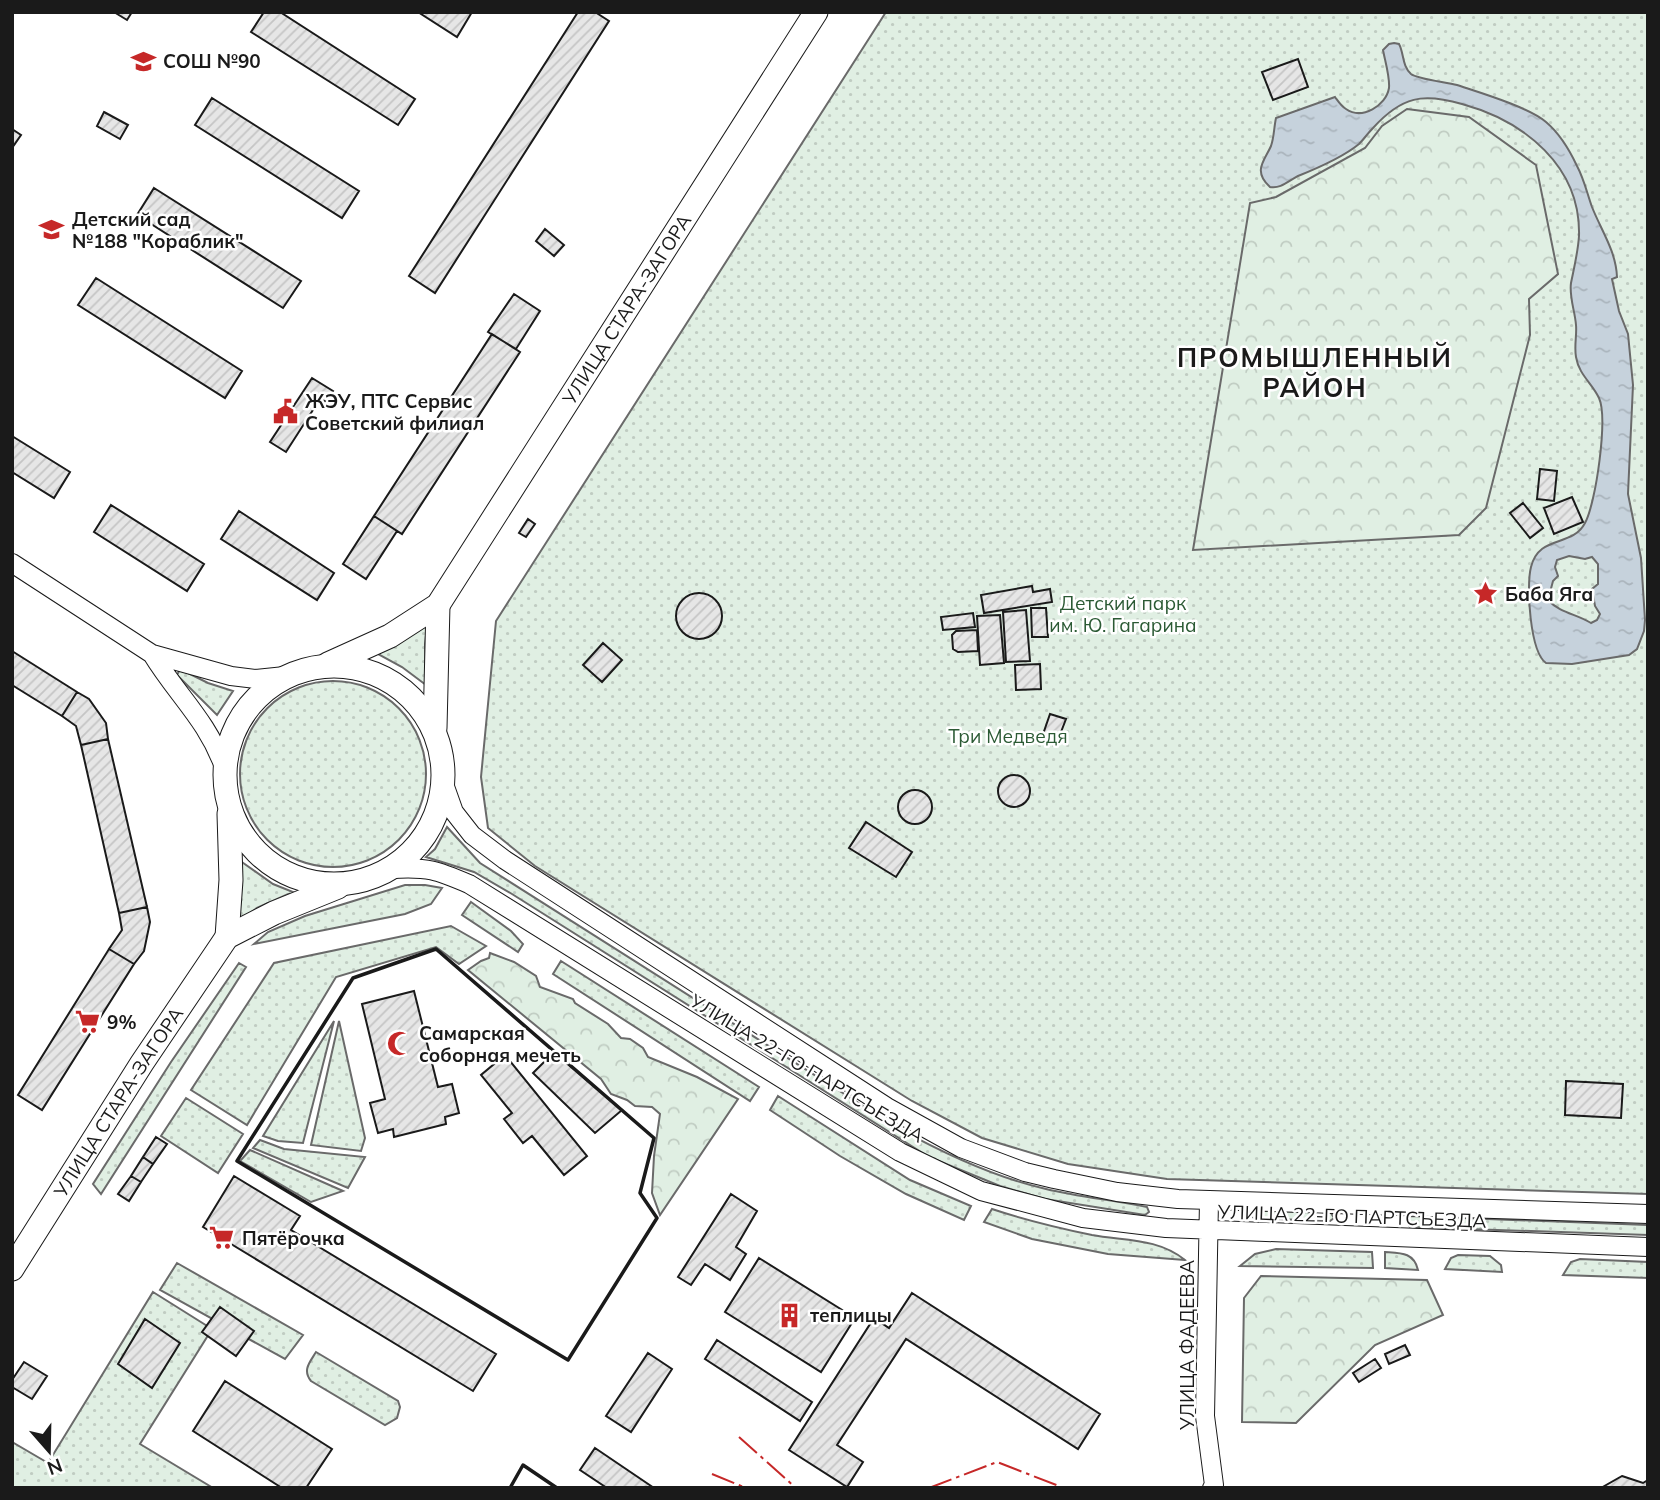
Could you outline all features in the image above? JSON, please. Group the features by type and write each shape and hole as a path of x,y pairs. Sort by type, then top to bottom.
{"main road":[{"name":"УЛИЦА СТАРА-ЗАГОРА","path":"328,664 390,636 438,605 816,12"},
{"path":"435,728 424,710 402,687 370,670 328,664 285,676 258,695 234,729 223,767 228,803 246,838 273,866 302,881 338,887 365,880 392,869 416,848 434,818 443,780 442,758 435,728 438,605"},
{"name":"УЛИЦА СТАРА-ЗАГОРА","path":"227,937 231,880 228,803"},
{"name":"УЛИЦА СТАРА-ЗАГОРА","path":"12,1269 142,1063 227,937 274,913 338,887"}],"street":[{"path":"12,564 152,654 231,676 256,679 285,676"},
{"path":"152,654 204,724 216,745 223,767"},
{"name":"УЛИЦА 22-ГО ПАРТСЪЕЗДА","path":"443,780 454,812 472,835 505,860 898,1113 961,1147 1025,1172 1117,1192 1209,1201 1648,1214"},
{"name":"УЛИЦА 22-ГО ПАРТСЪЕЗДА","path":"392,869 423,867 449,874 469,884 900,1152 981,1191 1083,1218 1209,1232 1648,1247"},
{"name":"УЛИЦА ФАДЕЕВА","path":"1209,1201 1205,1416 1214,1487"},
{"path":"1345,1237 1347,1205"},
{"path":"1399,1238 1401,1207"}],"green space":[{"name":"Детский парк им. Ю. Гагарина","path":"886,12 1648,12 1648,1194 1167,1179 1068,1164 982,1138 912,1101 535,866 488,828 481,777 496,621"},
{"path":"1407,109 1469,117 1536,165 1558,274 1529,299 1530,335 1486,508 1459,535 1193,550 1250,203 1276,197 1365,148 1382,126"},
{"path":"428,618 425,644 426,685 402,667 376,653"},
{"path":"180,669 208,683 233,691 217,715 177,675"},
{"path":"333,681 368,688 399,708 419,739 426,774 419,809 399,840 368,860 333,867 298,860 267,840 247,809 240,774 247,739 267,708 298,688"},
{"path":"447,827 480,863 898,1128 952,1156 1008,1178 1058,1192 1147,1207 1149,1212 1145,1215 1045,1199 1000,1186 929,1157 512,894 474,872 426,857 435,849"},
{"path":"239,860 273,884 293,892 257,908 234,924"},
{"path":"405,885 442,888 431,904 405,914 254,944 268,932 305,916"},
{"path":"471,902 511,931 523,944 518,952 462,915"},
{"path":"451,926 486,946 459,964 436,947 336,977 247,1125 191,1090 274,963"},
{"path":"490,953 514,962 536,976 540,987 573,999 608,1024 621,1038 630,1039 643,1048 648,1057 697,1077 738,1099 660,1215 652,1193 660,1114 652,1107 635,1106 611,1094 601,1079 468,970 489,958"},
{"path":"561,961 759,1087 750,1101 553,974"},
{"path":"239,963 246,967 101,1194 93,1184 171,1062"},
{"path":"334,1021 303,1143 278,1141 263,1136"},
{"path":"339,1021 365,1138 361,1151 311,1145"},
{"path":"778,1096 910,1180 971,1206 964,1220 906,1194 840,1156 770,1110"},
{"path":"186,1098 243,1134 218,1173 161,1136"},
{"path":"260,1140 284,1149 365,1157 348,1188 253,1148"},
{"path":"250,1150 343,1191 311,1202 240,1161"},
{"path":"992,1209 1092,1235 1152,1244 1185,1260 1108,1254 1032,1239 984,1222"},
{"path":"1254,1210 1331,1213 1334,1218 1330,1221 1254,1218 1249,1214"},
{"path":"1409,1216 1648,1225 1648,1235 1410,1227 1406,1221"},
{"path":"1276,1249 1372,1252 1373,1268 1240,1266 1255,1254"},
{"path":"1385,1252 1401,1253 1410,1257 1418,1270 1385,1268"},
{"path":"1458,1255 1490,1256 1501,1265 1502,1272 1445,1269 1451,1258"},
{"path":"1580,1259 1648,1262 1648,1278 1563,1275 1571,1262"},
{"path":"177,1263 303,1335 285,1359 160,1290"},
{"path":"1261,1276 1427,1280 1443,1315 1375,1345 1296,1423 1242,1422 1244,1298"},
{"path":"153,1292 212,1329 140,1444 213,1488 12,1488 12,1442 48,1463"},
{"path":"316,1352 398,1401 400,1407 397,1418 385,1425 311,1381 307,1370"}],"water":[{"path":"1389,44 1399,44 1406,67 1414,76 1491,96 1528,111 1546,122 1568,148 1611,249 1617,277 1612,279 1619,311 1628,334 1633,385 1628,494 1641,558 1645,620 1637,649 1629,655 1572,664 1546,663 1536,646 1533,633 1529,603 1531,567 1541,550 1572,536 1585,523 1593,498 1601,441 1599,398 1580,369 1576,357 1576,325 1571,283 1579,236 1577,211 1570,188 1559,168 1544,150 1507,122 1462,104 1424,98 1404,103 1394,109 1352,149 1281,186 1270,187 1262,176 1262,166 1272,143 1276,118 1335,97 1346,109 1359,113 1372,109 1383,100 1389,84 1383,50","holes":["1569,556 1585,559 1592,557 1598,564 1598,584 1592,589 1595,606 1600,614 1597,620 1591,623 1558,608 1548,600 1553,581 1558,576 1555,567 1557,560"]}],"building":[{"path":"114,12 132,12 127,20"},
{"path":"264,12 280,12 415,99 398,125 251,32"},
{"path":"418,12 472,12 457,37"},
{"path":"578,12 595,12 609,21 435,293 409,276"},
{"path":"1298,59 1308,87 1273,100 1262,72"},
{"path":"212,98 359,191 342,218 195,125"},
{"path":"104,112 128,125 120,139 97,126"},
{"path":"12,129 21,135 12,148"},
{"path":"154,188 301,281 283,308 137,215"},
{"path":"545,229 564,245 554,256 536,241"},
{"path":"96,278 242,371 225,398 78,305"},
{"path":"514,294 540,311 516,349 488,332"},
{"path":"492,334 520,352 402,534 374,516"},
{"path":"312,378 333,391 326,402 320,399 286,452 270,442"},
{"path":"12,436 70,472 54,498 12,472"},
{"path":"1540,469 1557,471 1554,501 1537,499"},
{"path":"1572,497 1583,522 1554,534 1544,508"},
{"path":"1523,503 1543,528 1530,538 1510,513"},
{"path":"111,505 204,564 187,591 94,532"},
{"path":"239,511 334,573 317,600 221,539"},
{"path":"374,516 397,531 366,579 343,564"},
{"path":"528,519 535,524 526,537 519,533"},
{"path":"1032,586 1033,592 1050,589 1052,602 984,613 981,595"},
{"path":"699,593 716,599 722,616 716,633 699,639 682,633 676,616 682,599"},
{"path":"1031,608 1046,608 1048,637 1032,637"},
{"path":"1026,610 1030,661 1006,662 1003,612"},
{"path":"973,613 975,627 943,630 941,617"},
{"path":"1000,615 1004,663 980,665 977,616"},
{"path":"977,630 978,651 958,652 953,649 952,635 956,631"},
{"path":"603,643 622,660 602,682 583,665"},
{"path":"12,651 77,692 62,716 12,685"},
{"path":"1040,664 1041,689 1016,690 1015,665"},
{"path":"77,692 89,699 106,723 108,739 81,745 76,726 62,716"},
{"path":"1050,714 1066,719 1056,745 1041,740"},
{"path":"108,739 147,907 119,913 81,745"},
{"path":"1014,775 1025,780 1030,791 1025,802 1014,807 1003,802 998,791 1003,780"},
{"path":"915,790 927,795 932,807 927,819 915,824 903,819 898,807 903,795"},
{"path":"866,822 912,852 896,877 849,848"},
{"path":"147,907 150,922 144,951 134,964 109,949 122,930 119,913"},
{"path":"109,949 134,964 42,1110 18,1095"},
{"name":"Самарская соборная мечеть","path":"414,991 438,1087 452,1084 459,1113 445,1117 446,1124 394,1137 393,1129 378,1133 370,1103 385,1099 362,1004"},
{"path":"554,1052 622,1110 595,1133 533,1073"},
{"path":"505,1055 587,1156 564,1175 532,1136 523,1143 504,1119 512,1113 481,1075"},
{"path":"1566,1081 1623,1084 1621,1118 1565,1115"},
{"path":"156,1137 167,1144 153,1164 143,1157"},
{"path":"143,1157 153,1164 141,1182 131,1176"},
{"path":"131,1176 141,1182 129,1201 118,1194"},
{"path":"234,1176 300,1216 291,1230 496,1354 473,1391 203,1227"},
{"path":"731,1194 757,1211 736,1247 746,1254 730,1280 705,1264 691,1285 678,1277"},
{"name":"теплицы","path":"759,1258 855,1318 821,1372 725,1312"},
{"path":"912,1293 1100,1414 1078,1449 906,1339 837,1445 863,1462 847,1487 789,1450 874,1318 889,1328"},
{"path":"220,1307 254,1331 236,1356 202,1332"},
{"path":"145,1319 180,1343 152,1388 118,1364"},
{"path":"717,1340 812,1402 800,1421 705,1359"},
{"path":"1405,1345 1410,1355 1389,1364 1385,1354"},
{"path":"648,1353 672,1369 631,1432 606,1416"},
{"path":"1375,1359 1381,1368 1359,1382 1353,1373"},
{"path":"24,1362 47,1376 32,1399 12,1387 12,1380"},
{"path":"225,1381 332,1449 306,1488 282,1488 193,1431"},
{"path":"595,1448 654,1488 607,1488 580,1470"},
{"path":"1622,1476 1643,1483 1648,1480 1648,1488 1601,1488"}],"wall":[{"path":"436,949 654,1138 640,1193 657,1218 568,1360 237,1161 353,978 436,949"},
{"path":"510,1488 523,1465 557,1488"}],"power":[{"path":"739,1437 796,1488"},
{"path":"929,1488 997,1462 1064,1488"},
{"path":"712,1474 746,1488"}],"place":[{"name":"СОШ №90","path":"143,61"},
{"name":"Детский сад №188 \"Кораблик\"","path":"52,230"},
{"name":"ЖЭУ, ПТС Сервис Советский филиал","path":"285,412"},
{"name":"Баба Яга","path":"1485,594"},
{"name":"9%","path":"87,1022"},
{"name":"Самарская соборная мечеть","path":"399,1044"},
{"name":"Пятёрочка","path":"222,1238"},
{"name":"теплицы","path":"790,1315"}],"district":[{"name":"ПРОМЫШЛЕННЫЙ РАЙОН","path":"1315,372"}],"park label":[{"name":"Три Медведя","path":"1008,736"}]}
